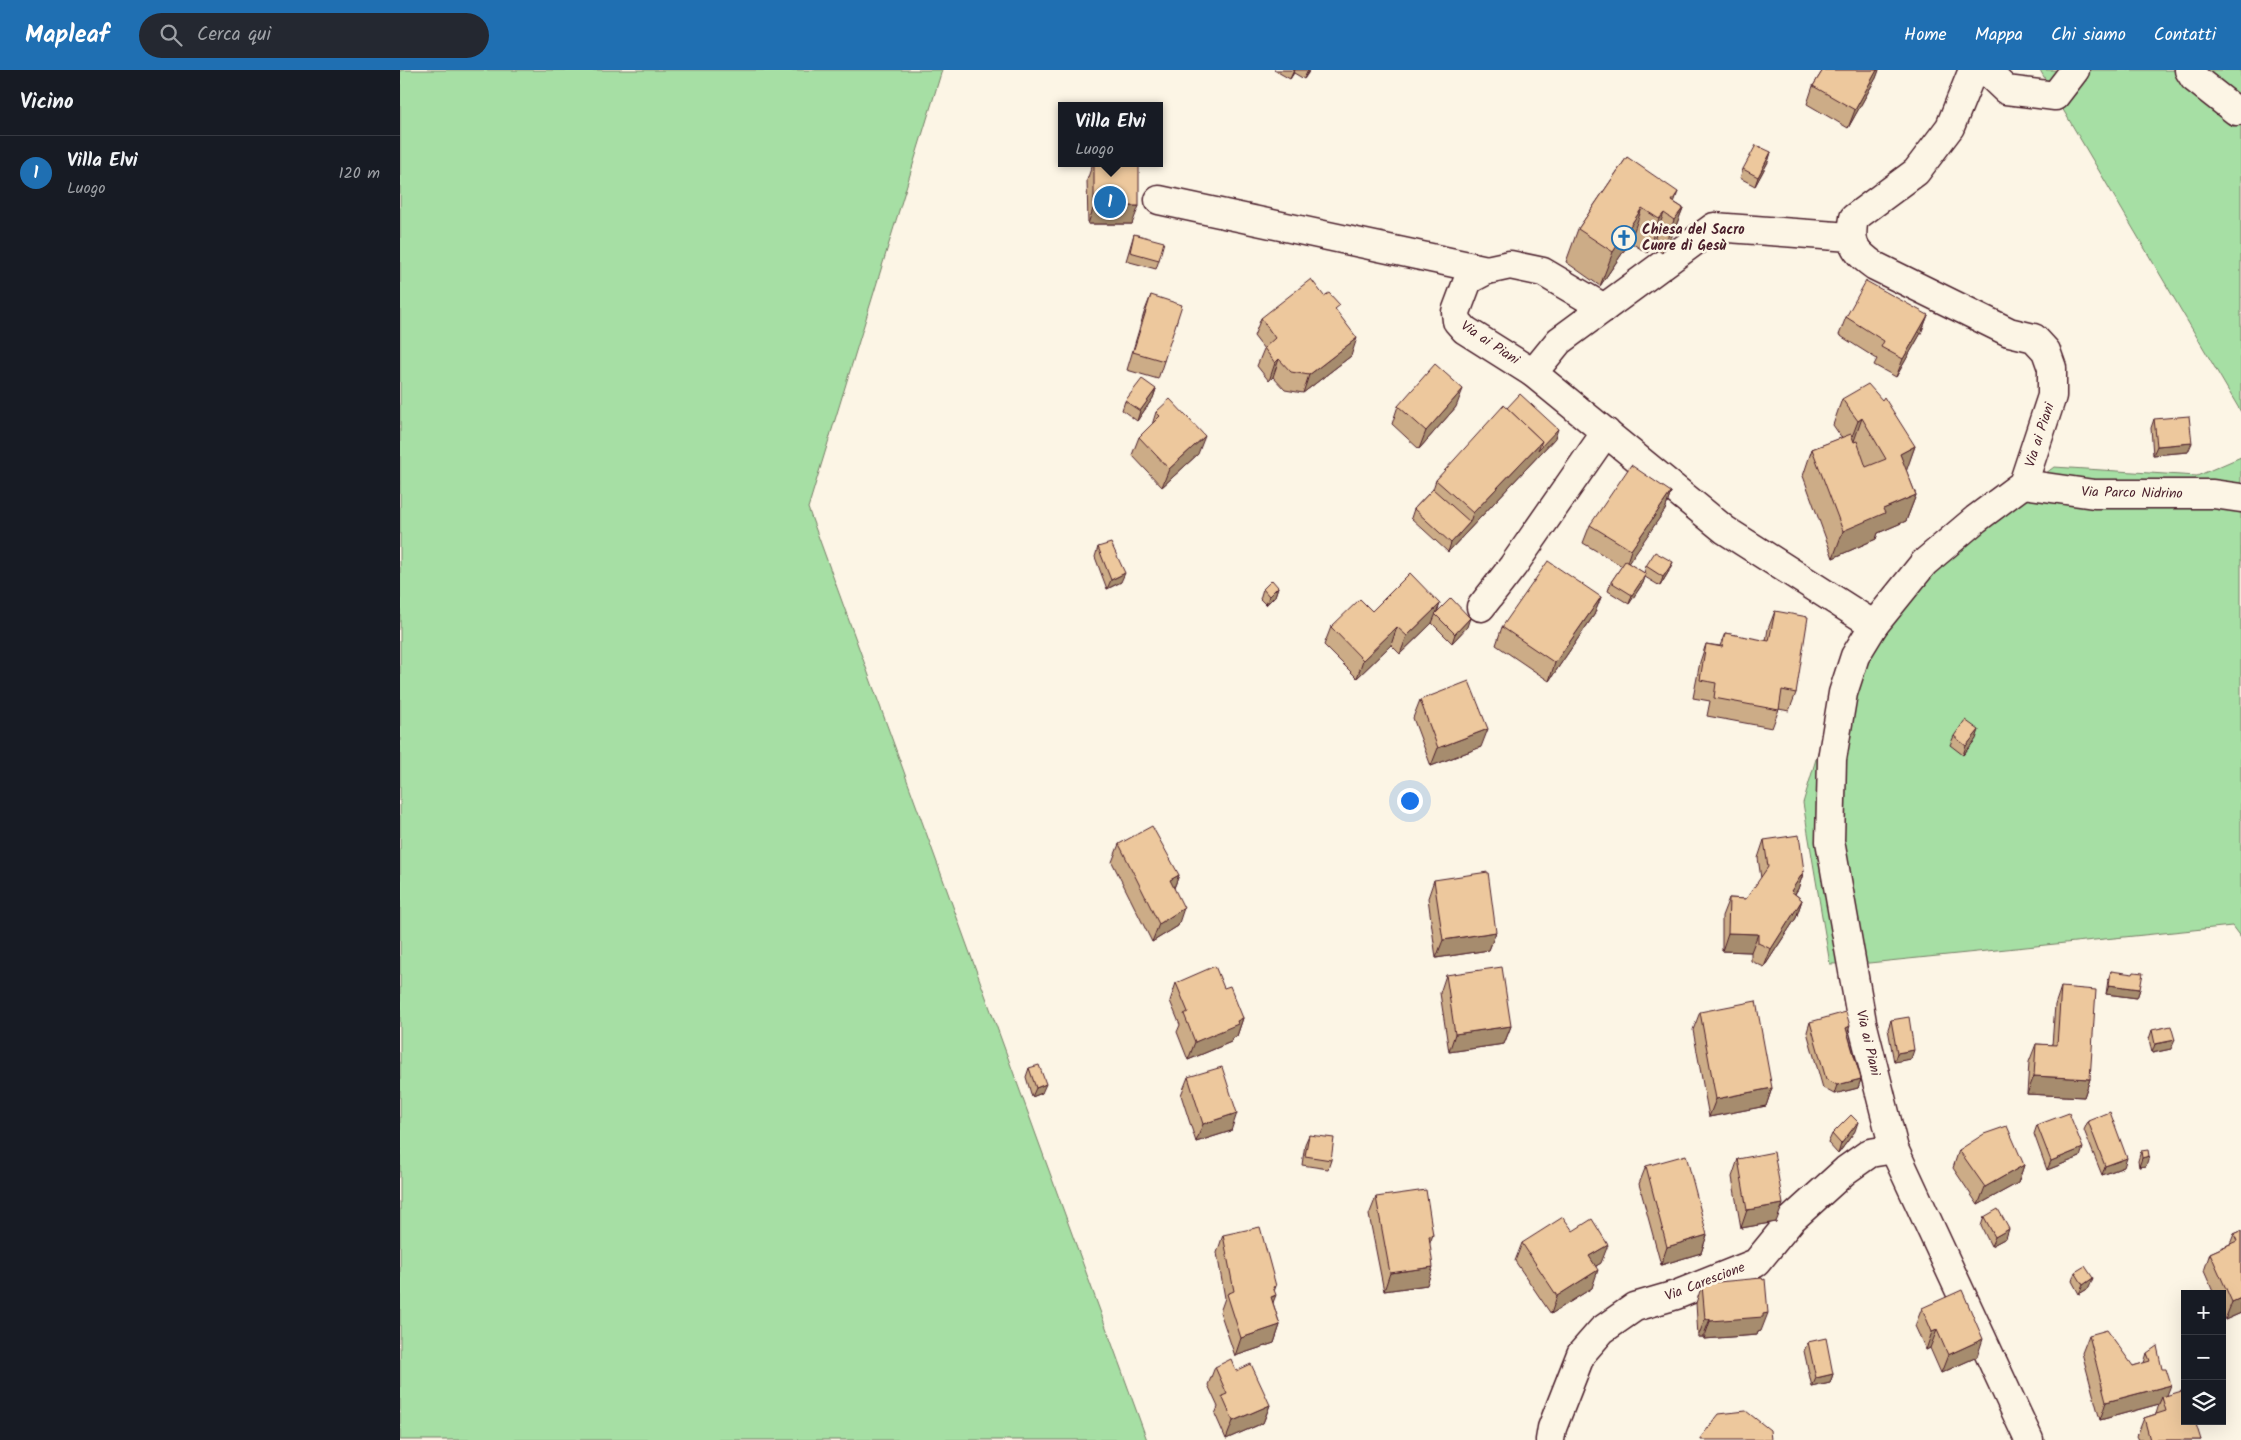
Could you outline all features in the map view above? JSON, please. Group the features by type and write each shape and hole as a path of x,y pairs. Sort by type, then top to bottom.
{"street":[{"path":"1850,236 1854,218 1916,172 1950,127 1973,70"},
{"path":"1984,70 2006,90 2055,96 2075,70"},
{"path":"2189,70 2194,78 2236,111 2241,110"},
{"path":"1159,200 1486,270"},
{"name":"Via ai Piani","path":"1533,373 1559,341 1630,291 1714,227 1850,236 1859,255 1875,266 2010,332 2034,338 2046,351 2052,368 2052,396 2023,484 1976,519 1924,563 1874,626 1855,656 1844,693 1832,759 1830,841 1862,1022 1894,1150 2029,1440"},
{"name":"Via ai Piani","path":"1604,308 1543,272 1510,265 1486,270 1468,280 1456,312 1457,321 1465,330 1533,373 1725,530 1874,626"},
{"path":"1482,607 1513,566 1606,432"},
{"name":"Via Parco Nidrino","path":"2023,484 2094,494 2213,494 2241,498"},
{"name":"Via Carescione","path":"1550,1440 1552,1428 1581,1354 1602,1330 1635,1306 1676,1296 1756,1262 1792,1219 1846,1170 1870,1153 1894,1150"}],"green space":[{"path":"400,70 942,70 808,508 1147,1440 400,1440"},
{"path":"2040,70 2241,70 2241,412 2055,96"},
{"path":"2241,457 2241,938 2232,926 1869,963 1830,964 1803,803 1858,617 2054,467 2197,476"}],"building":[{"path":"1823,70 1877,70 1855,110 1813,86"},
{"path":"1756,145 1771,152 1758,177 1743,169"},
{"path":"1627,157 1678,192 1672,201 1683,208 1674,220 1664,213 1659,219 1642,208 1613,252 1578,229"},
{"path":"1094,167 1139,167 1139,206 1094,206"},
{"path":"1134,234 1164,242 1159,260 1130,252"},
{"path":"1311,279 1324,296 1329,293 1340,305 1335,309 1357,338 1309,375 1291,372 1279,359 1275,363 1264,348 1275,338 1261,318"},
{"path":"1866,281 1928,315 1903,359 1881,347 1884,341 1846,317"},
{"path":"1151,295 1182,305 1164,361 1133,352"},
{"path":"1435,364 1463,389 1426,431 1398,406"},
{"path":"1142,379 1156,389 1140,411 1125,401"},
{"path":"1868,384 1882,400 1884,397 1915,446 1900,454 1916,495 1883,509 1885,513 1843,531 1812,449 1851,434 1854,442 1857,441 1866,467 1886,459 1862,418 1858,421 1842,399"},
{"path":"1520,394 1558,429 1538,450 1542,441 1507,408"},
{"path":"1170,399 1205,436 1169,469 1139,437 1160,416 1156,412"},
{"path":"1504,405 1542,441 1473,513 1436,480"},
{"path":"2189,416 2192,443 2157,446 2154,419"},
{"path":"1631,465 1671,492 1631,550 1590,525"},
{"path":"1433,489 1470,522 1451,543 1414,509"},
{"path":"1111,543 1125,573 1111,580 1098,547"},
{"path":"1655,552 1673,562 1663,577 1646,566"},
{"path":"1548,561 1601,597 1555,663 1502,627"},
{"path":"1625,561 1646,574 1632,595 1611,582"},
{"path":"1410,573 1440,604 1407,636 1397,627 1363,660 1331,627 1360,599 1372,611"},
{"path":"1272,580 1278,587 1269,596 1263,589"},
{"path":"1451,598 1470,618 1455,634 1435,614"},
{"path":"1775,611 1808,617 1796,693 1782,690 1779,710 1714,698 1716,683 1700,680 1706,644 1722,647 1725,633 1769,641"},
{"path":"1469,681 1488,729 1438,748 1420,700"},
{"path":"1965,720 1979,730 1966,746 1954,736"},
{"path":"1152,826 1179,875 1170,880 1184,908 1159,924 1119,844"},
{"path":"1799,835 1804,871 1791,891 1802,900 1771,949 1758,943 1758,934 1728,933 1729,898 1746,899 1768,867 1764,840"},
{"path":"1488,872 1496,932 1443,940 1434,880"},
{"path":"1215,966 1224,988 1230,986 1243,1018 1237,1021 1238,1024 1195,1042 1184,1014 1188,1012 1176,983"},
{"path":"1502,967 1511,1026 1455,1034 1446,975"},
{"path":"2111,971 2133,974 2134,972 2143,973 2140,989 2109,985"},
{"path":"2061,987 2096,990 2090,1079 2034,1076 2036,1044 2057,1045"},
{"path":"1756,1001 1772,1088 1716,1099 1700,1012"},
{"path":"1846,1012 1850,1026 1846,1028 1861,1079 1837,1085 1826,1079 1810,1022"},
{"path":"1909,1017 1914,1050 1897,1053 1891,1020"},
{"path":"2171,1026 2175,1040 2155,1044 2152,1030"},
{"path":"1039,1065 1046,1084 1036,1088 1029,1068"},
{"path":"1222,1067 1237,1113 1203,1124 1188,1077"},
{"path":"2110,1112 2127,1158 2105,1166 2088,1121"},
{"path":"2069,1113 2083,1148 2051,1161 2037,1125"},
{"path":"1851,1115 1858,1122 1841,1144 1832,1134"},
{"path":"2007,1126 2024,1165 1985,1187 1959,1150 1984,1134"},
{"path":"1309,1135 1334,1138 1331,1160 1305,1156"},
{"path":"2148,1150 2149,1156 2142,1158 2141,1151"},
{"path":"1774,1152 1783,1204 1747,1210 1738,1159"},
{"path":"1686,1155 1707,1235 1667,1247 1646,1166"},
{"path":"1426,1190 1433,1235 1429,1236 1433,1267 1390,1273 1376,1197"},
{"path":"1998,1209 2009,1229 1995,1237 1984,1217"},
{"path":"1563,1217 1573,1231 1592,1219 1608,1245 1589,1256 1598,1270 1557,1296 1522,1243"},
{"path":"1260,1227 1276,1286 1273,1287 1276,1295 1271,1297 1280,1325 1241,1338 1227,1294 1234,1291 1223,1235"},
{"path":"2241,1231 2241,1298 2232,1302 2210,1253 2237,1241 2234,1234"},
{"path":"2085,1266 2093,1278 2083,1285 2075,1272"},
{"path":"1762,1278 1763,1280 1765,1279 1768,1313 1763,1314 1763,1317 1710,1321 1710,1319 1705,1319 1702,1285"},
{"path":"1962,1290 1983,1339 1948,1355 1937,1330 1932,1332 1922,1308"},
{"path":"2107,1330 2133,1366 2150,1361 2147,1353 2157,1346 2162,1369 2166,1369 2171,1385 2106,1402 2089,1335"},
{"path":"1826,1338 1833,1374 1816,1378 1808,1342"},
{"path":"1231,1359 1236,1371 1251,1364 1270,1405 1233,1421 1222,1396 1227,1394 1215,1367"},
{"path":"2181,1391 2181,1425 2196,1425 2201,1440 2150,1440 2144,1418 2166,1411 2162,1397"},
{"path":"1746,1411 1770,1430 1771,1440 1701,1440 1701,1437 1719,1414"}],"place":[{"name":"Villa Elvi","path":"1110,202"},
{"name":"Chiesa del Sacro Cuore di Gesù","path":"1624,238"}]}
